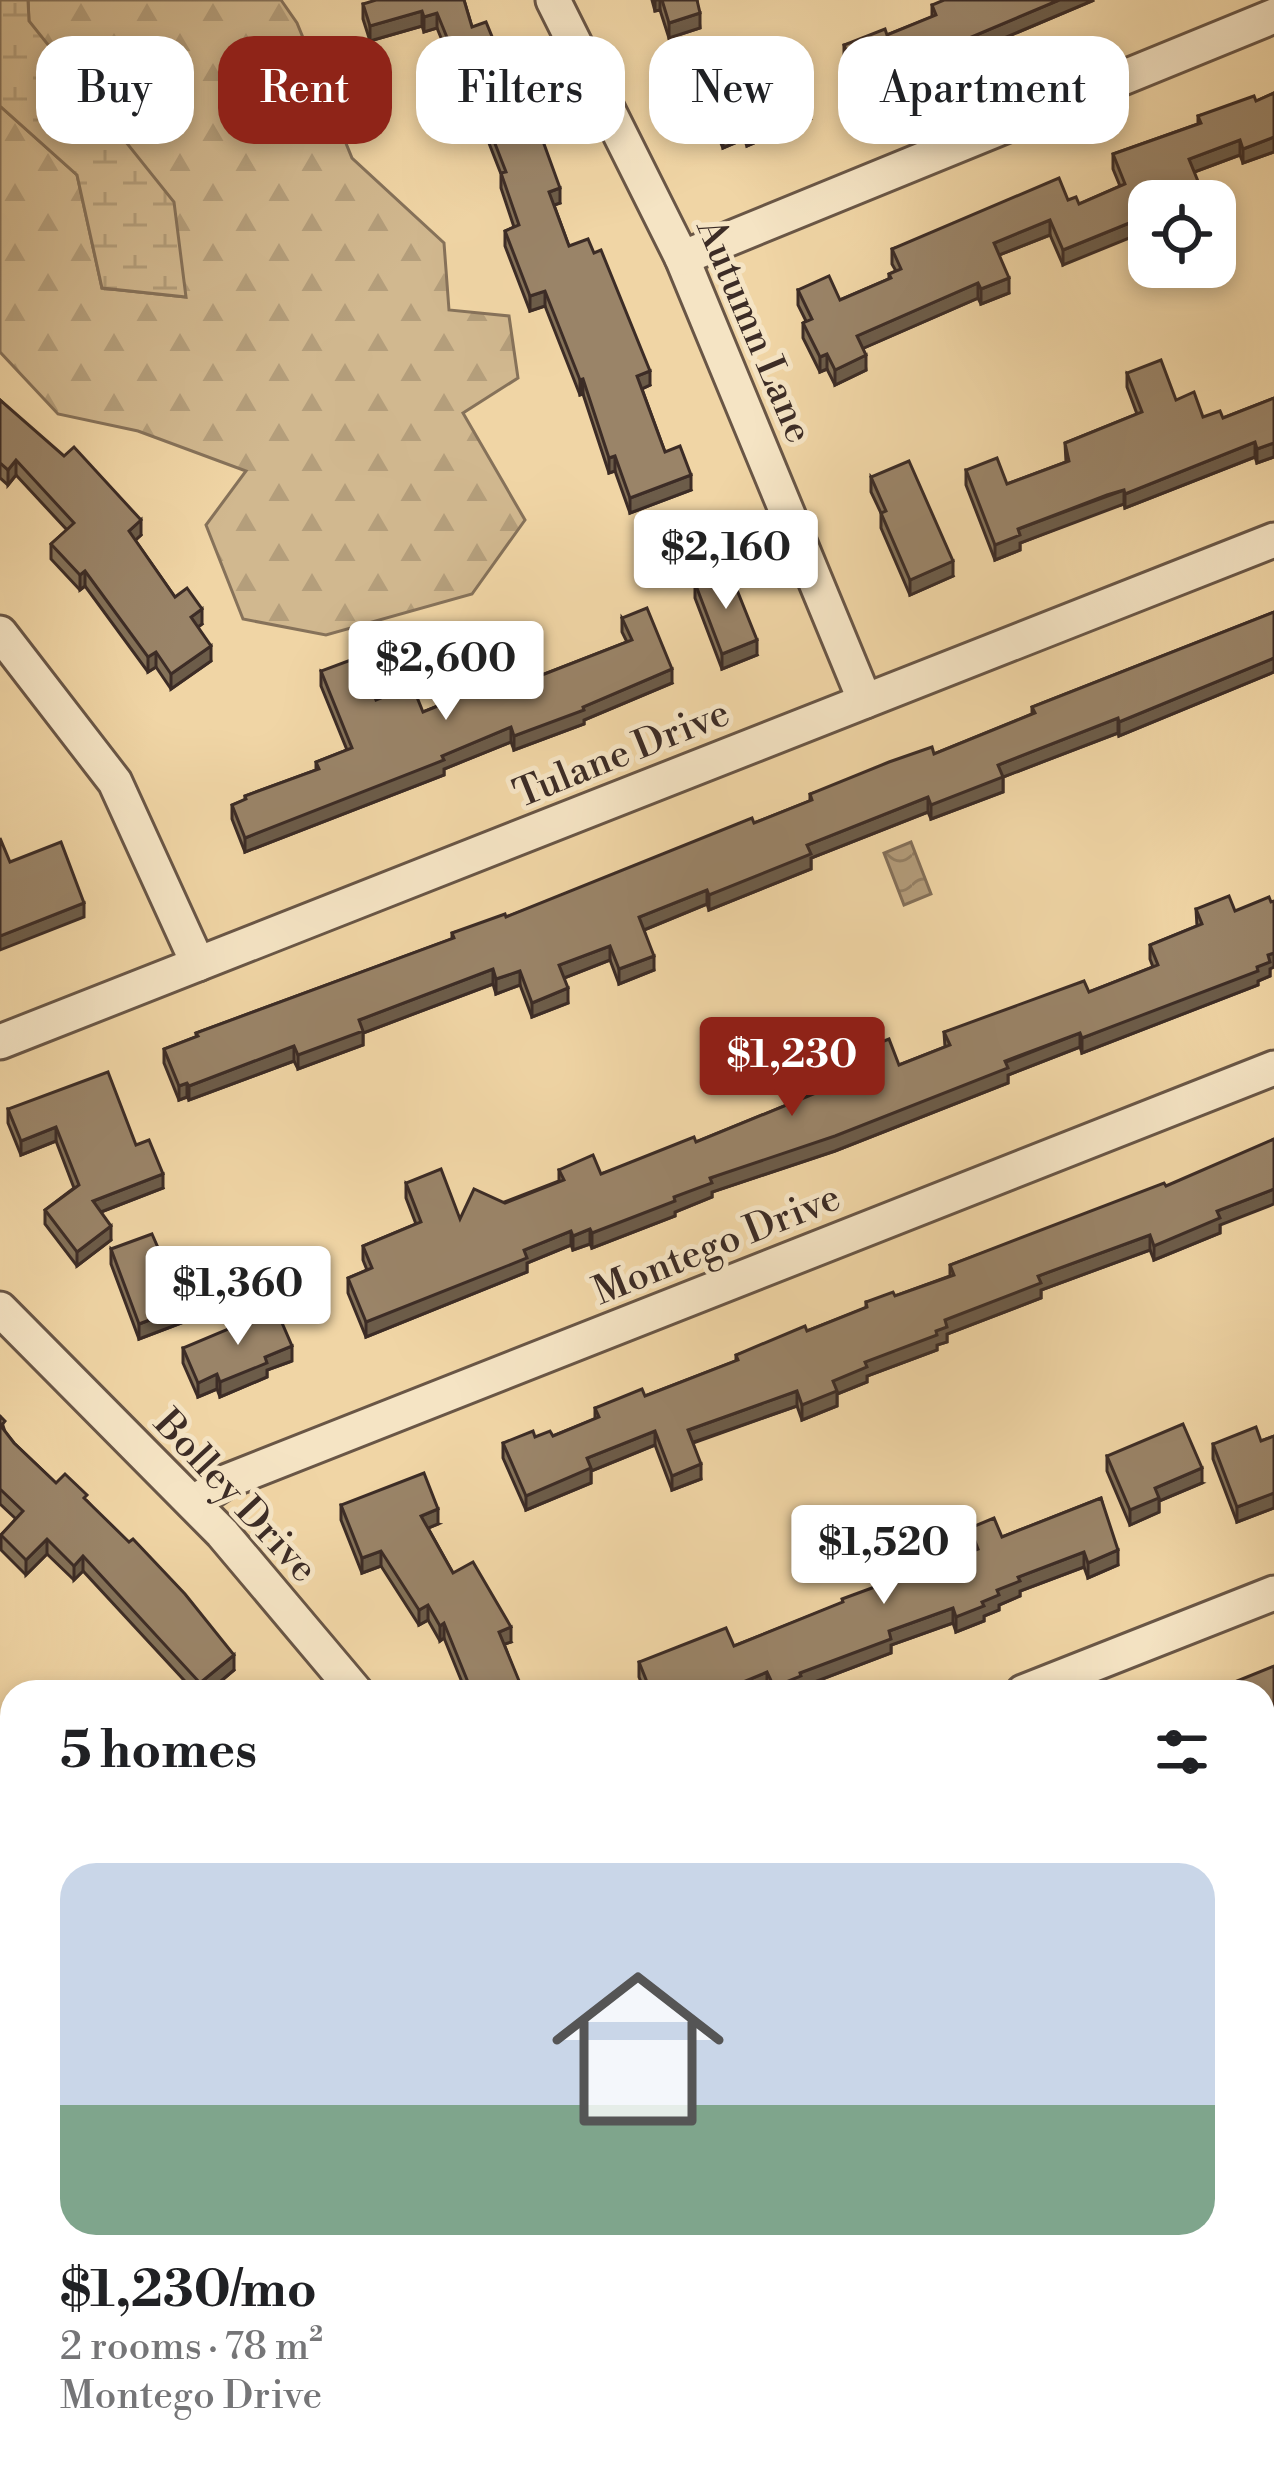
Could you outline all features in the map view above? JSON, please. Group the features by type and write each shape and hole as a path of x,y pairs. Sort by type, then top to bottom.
{"street":[{"name":"Autumn Lane","path":"553,0 682,258 866,700"},
{"path":"682,258 1274,16"},
{"name":"Tulane Drive","path":"0,1042 1274,540"},
{"path":"0,633 115,782 198,964"},
{"name":"Montego Drive","path":"193,1503 225,1481 1274,1068"},
{"name":"Bolley Drive","path":"0,1309 193,1503 346,1680"},
{"path":"1053,1680 1274,1593"}],"green space":[{"path":"0,0 28,0 29,21 41,36 36,36 36,138 0,106"},
{"path":"28,0 281,0 302,36 218,36 218,144 346,144 352,158 444,243 449,310 509,316 518,378 463,413 525,520 472,594 326,635 243,619 206,525 246,471 138,431 58,414 0,352 0,106 36,138 36,144 42,144 77,175 102,288 185,297 99,144 194,144 194,36 37,36 29,21"},
{"path":"42,144 128,144 174,202 186,297 102,288 77,175"}],"water":[{"path":"911,842 931,894 904,905 884,853"}],"building":[{"path":"464,0 472,27 486,22 492,36 446,36 437,13 424,17 422,11 370,26 363,4"},
{"path":"662,0 697,0 700,13 669,23"},
{"path":"944,0 1059,0 974,36 867,36 885,29 887,35 936,15 932,5"},
{"path":"1274,93 1274,137 1243,149 1240,140 1189,159 1198,180 1128,180 1128,224 1063,250 1050,220 994,243 1009,278 981,289 978,283 857,336 866,355 835,370 827,354 820,357 803,323 812,319 798,290 829,276 840,300 901,269 892,249 1059,178 1068,200 1076,197 1079,204 1125,184 1113,154 1201,123 1198,116 1254,96 1256,101"},
{"path":"495,144 544,144 560,188 549,192 569,246 588,239 594,253 601,250 650,371 637,376 665,452 680,446 691,475 630,498 615,456 609,458 583,379 545,291 530,296 505,231 519,225 501,173 506,172"},
{"path":"1161,360 1176,400 1194,392 1203,417 1220,411 1223,418 1274,398 1274,443 1257,449 1255,442 1125,494 1124,490 1107,495 1018,529 1020,535 995,545 966,470 997,458 1007,484 1069,461 1065,443 1142,412 1127,373"},
{"path":"0,400 64,456 74,447 141,520 129,531 175,597 187,588 202,609 191,617 211,646 171,674 156,652 148,657 85,571 80,575 51,544 74,523 16,460 8,470 0,463"},
{"path":"909,461 953,561 910,580 871,477"},
{"path":"729,570 757,640 722,654 695,583"},
{"path":"647,608 672,669 584,710 514,736 511,727 442,756 444,760 245,838 232,805 319,769 316,762 352,748 321,671 359,657 376,700 412,685 423,712 510,677 508,671 536,660 542,675 632,640 622,618"},
{"path":"1274,612 1274,658 1119,722 1118,718 998,765 1003,777 931,805 928,797 807,845 811,854 639,917 654,956 619,969 610,946 559,965 568,988 532,1003 520,971 496,979 493,969 359,1020 363,1031 298,1055 294,1046 179,1086 164,1049 198,1036 196,1033 454,938 452,933 506,917 752,818 754,823 889,762 932,747 934,754 1035,713 1032,707"},
{"path":"0,838 10,862 61,842 84,903 0,936"},
{"path":"1229,896 1235,911 1269,897 1274,901 1274,953 1258,971 1082,1038 1080,1033 1005,1061 1008,1068 835,1136 710,1178 712,1183 674,1197 675,1201 592,1233 590,1229 573,1236 571,1231 524,1250 527,1258 366,1322 348,1278 372,1268 363,1246 421,1222 406,1183 441,1169 460,1219 474,1189 505,1203 564,1180 559,1170 593,1155 601,1174 694,1137 696,1142 855,1077 846,1056 889,1039 899,1065 950,1045 944,1032 1084,981 1089,992 1158,965 1150,945 1202,924 1196,909"},
{"path":"108,1072 136,1145 149,1140 163,1174 93,1201 111,1226 77,1252 45,1210 79,1185 56,1127 21,1141 8,1109"},
{"path":"1274,1139 1274,1189 1217,1211 1220,1218 1154,1246 1150,1235 1038,1276 1041,1283 945,1320 947,1327 936,1331 937,1335 865,1362 867,1367 833,1381 837,1391 802,1405 797,1391 688,1430 701,1464 672,1476 655,1431 587,1458 591,1468 526,1496 503,1443 533,1431 535,1437 550,1431 553,1436 599,1417 595,1408 642,1389 645,1396 738,1360 736,1355 805,1326 807,1331 867,1307 866,1302 954,1275 950,1265 1166,1186"},
{"path":"152,1234 184,1307 139,1324 111,1249"},
{"path":"276,1309 292,1346 265,1357 267,1363 220,1382 217,1374 198,1383 183,1348"},
{"path":"0,1416 5,1421 1,1426 14,1443 56,1483 65,1474 129,1542 133,1539 234,1655 204,1680 197,1680 83,1556 74,1566 47,1539 26,1560 1,1535 23,1511 0,1489"},
{"path":"1183,1424 1202,1468 1155,1488 1159,1498 1130,1510 1107,1456"},
{"path":"1256,1427 1261,1441 1274,1436 1274,1493 1237,1507 1213,1444"},
{"path":"424,1473 438,1509 421,1516 453,1573 473,1562 511,1627 499,1632 519,1680 467,1680 444,1623 440,1626 428,1605 419,1610 381,1551 362,1558 341,1505"},
{"path":"1101,1498 1118,1550 1088,1563 1084,1552 1018,1577 1020,1581 982,1602 984,1606 956,1617 953,1608 889,1631 891,1639 791,1680 771,1680 767,1672 748,1680 646,1680 639,1662 726,1628 734,1646 842,1599 978,1549 970,1528 994,1518 1002,1537"},
{"path":"1274,1666 1274,1680 1240,1680"}]}
